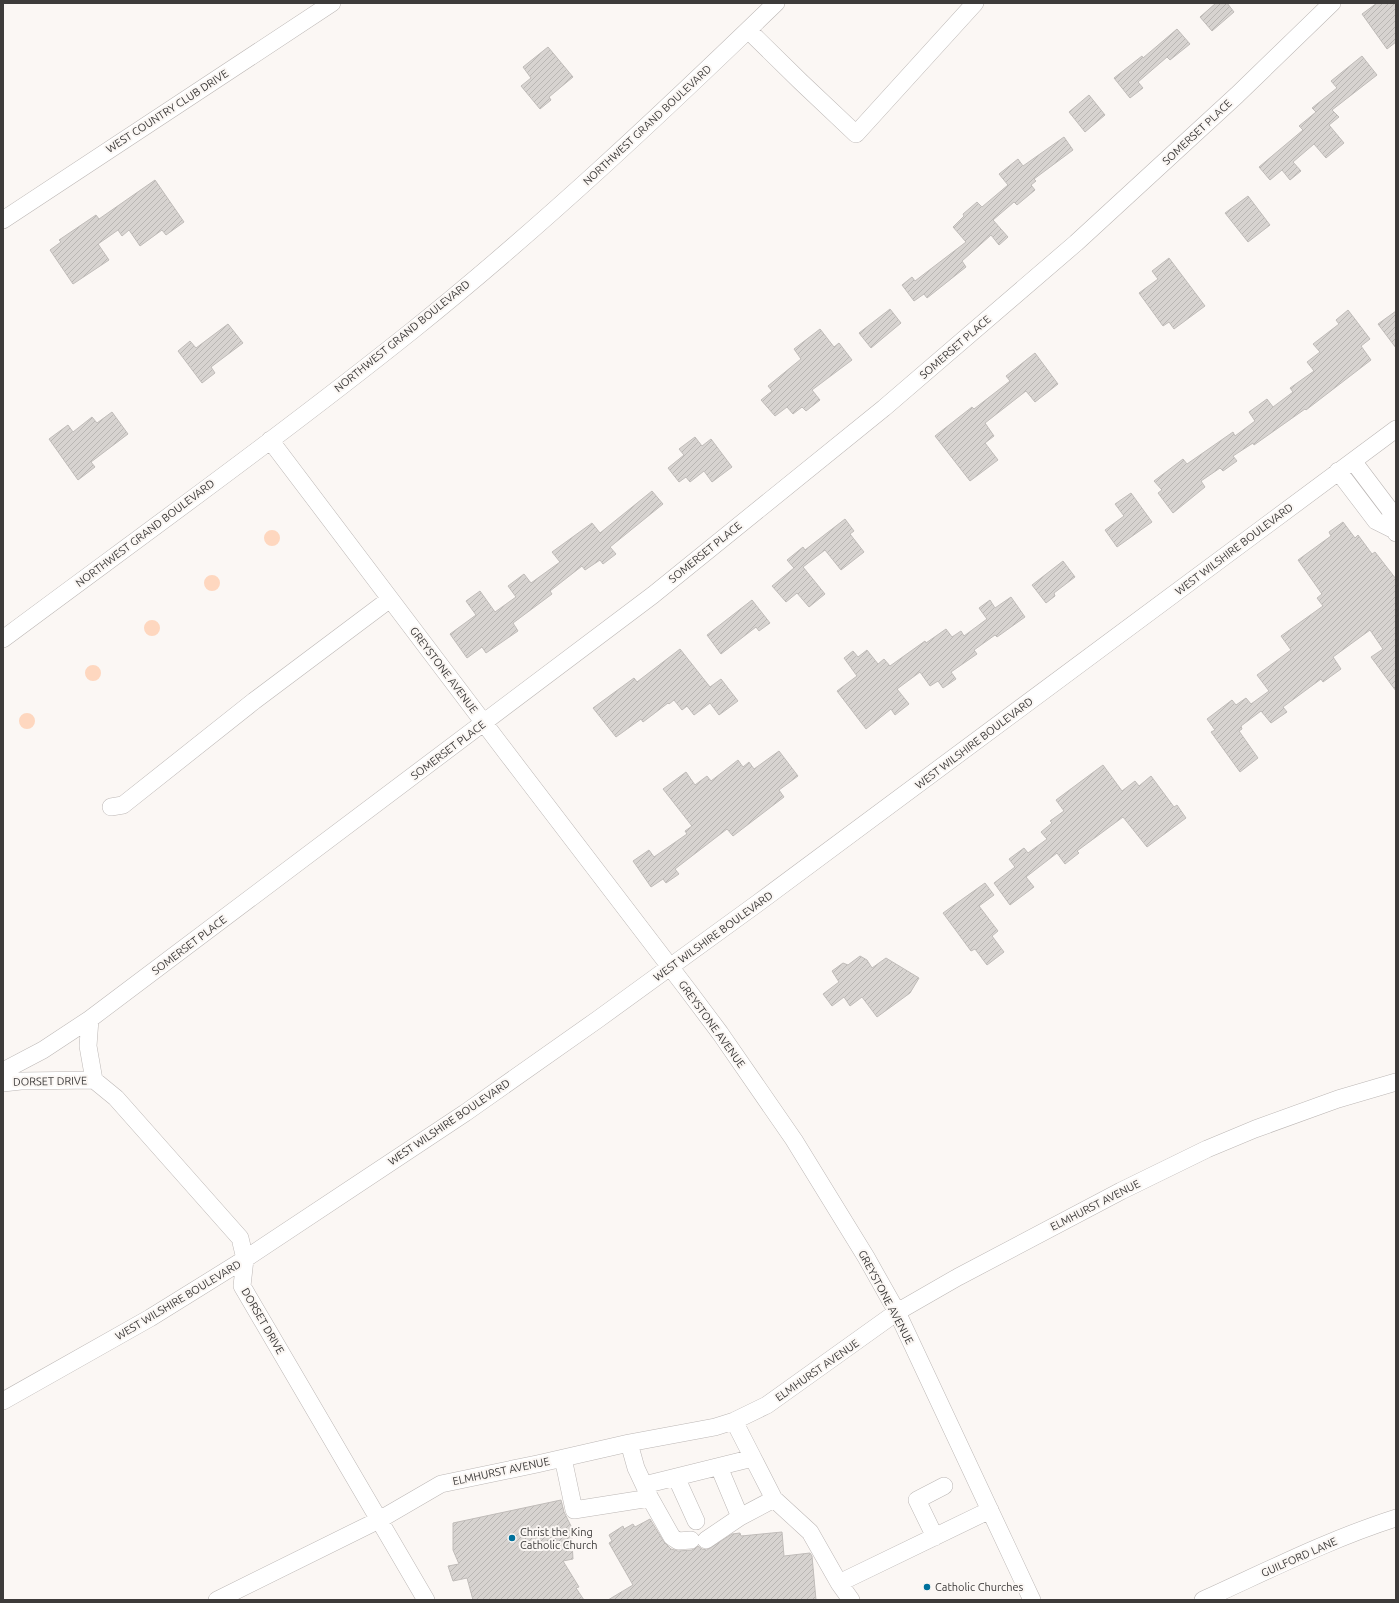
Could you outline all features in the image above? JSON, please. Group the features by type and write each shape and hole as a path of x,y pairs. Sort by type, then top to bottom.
{"street":[{"name":"WEST COUNTRY CLUB DRIVE","path":"3,220 332,3"},
{"name":"NORTHWEST GRAND BOULEVARD","path":"3,639 270,440 414,329 533,229 625,147 776,3"},
{"path":"748,30 856,134 975,3"},
{"name":"SOMERSET PLACE","path":"3,1071 43,1050 90,1019 653,594 884,408 1076,243 1237,95 1332,3"},
{"name":"WEST WILSHIRE BOULEVARD","path":"3,1401 150,1318 245,1259 465,1113 671,967 1396,429"},
{"name":"GREYSTONE AVENUE","path":"270,440 720,1032 794,1140 866,1257 897,1312 1032,1600"},
{"path":"1353,461 1390,510 1395,532"},
{"path":"1338,471 1376,521 1395,532"},
{"path":"111,807 123,805 254,701 390,598"},
{"path":"90,1019 88,1046 94,1080"},
{"name":"DORSET DRIVE","path":"3,1083 21,1081 94,1080 116,1098 240,1238 245,1259 242,1286 426,1600"},
{"name":"ELMHURST AVENUE","path":"217,1600 379,1520 441,1484 629,1443 715,1427 734,1421 767,1405 897,1312 958,1277 1114,1194 1207,1149 1256,1129 1338,1099 1396,1082"},
{"path":"734,1421 774,1499 810,1532 839,1583 851,1600"},
{"path":"629,1443 636,1468 647,1491 672,1537 678,1541 698,1540 774,1499"},
{"path":"563,1458 574,1510 647,1491 676,1477 753,1458"},
{"path":"719,1467 740,1517"},
{"path":"676,1477 696,1521"},
{"path":"935,1537 917,1500 944,1486"},
{"path":"839,1583 990,1510"},
{"name":"GUILFORD LANE","path":"1203,1600 1375,1524 1396,1518"}],"shaded area":[{"path":"269,530 275,530 280,535 278,544 275,546 269,546 264,541 264,535"},
{"path":"209,575 215,575 220,580 218,589 215,591 209,591 204,586 204,580"},
{"path":"149,620 155,620 160,625 158,634 155,636 149,636 144,631 144,625"},
{"path":"90,665 96,665 101,670 99,679 96,681 90,681 85,676 85,670"},
{"path":"24,713 30,713 35,718 33,727 30,729 24,729 19,724 19,718"}],"building":[{"path":"1216,3 1227,3 1234,12 1212,31 1200,17"},
{"path":"1377,3 1396,3 1396,42 1387,49 1362,14"},
{"path":"1177,29 1190,44 1170,60 1167,57 1138,82 1143,88 1130,98 1114,78 1142,56 1143,58"},
{"path":"548,47 573,77 549,97 551,100 540,109 521,86 531,78 523,67"},
{"path":"1362,56 1377,75 1332,110 1339,117 1329,125 1344,143 1326,158 1314,144 1293,162 1301,171 1290,180 1282,170 1270,180 1259,167 1303,130 1299,126 1316,112 1312,108 1337,88 1331,81"},
{"path":"1089,95 1105,115 1085,132 1069,112"},
{"path":"1064,137 1073,150 1034,179 1036,181 1031,185 1035,190 1017,205 1014,202 993,220 1008,237 999,245 991,235 962,261 966,267 927,298 924,294 914,301 902,285 912,277 915,281 966,242 953,227 964,216 963,214 977,202 982,207 1008,185 999,174 1018,159 1023,166"},
{"path":"155,180 184,222 166,235 162,230 140,246 129,230 122,236 118,230 98,244 109,260 73,284 50,250 61,242 59,240 96,215 99,219"},
{"path":"1248,196 1270,225 1248,242 1225,213"},
{"path":"1169,258 1205,306 1174,329 1169,322 1163,326 1139,293 1158,279 1152,271"},
{"path":"890,309 901,323 871,348 859,333"},
{"path":"1348,310 1370,339 1361,346 1371,360 1306,410 1305,409 1254,445 1253,443 1233,456 1237,461 1223,471 1220,468 1201,481 1205,487 1173,513 1158,493 1162,490 1154,481 1183,459 1187,464 1233,432 1235,436 1255,421 1249,412 1267,399 1273,407 1293,392 1290,388 1314,371 1307,362 1320,352 1313,344 1339,324 1336,320"},
{"path":"1396,311 1396,348 1378,324"},
{"path":"228,324 243,343 211,367 215,373 202,383 178,351 190,341 196,348"},
{"path":"820,329 834,347 839,343 852,360 812,390 820,400 806,411 802,407 793,414 787,407 775,416 761,400 772,391 768,386 801,359 794,349"},
{"path":"1035,353 1058,384 1035,402 1026,391 985,423 994,436 985,443 998,460 970,481 935,436 972,407 974,409 1010,381 1006,376"},
{"path":"112,412 128,434 91,462 95,467 78,480 49,439 68,425 73,432 92,417 97,423"},
{"path":"695,437 702,446 711,439 732,467 712,482 704,471 690,482 686,477 679,482 668,468 684,455 679,449"},
{"path":"652,491 663,504 610,547 616,554 603,564 600,560 585,570 582,566 550,591 552,594 513,623 518,631 486,653 482,647 467,658 450,634 476,615 466,601 480,591 495,612 516,597 508,586 524,574 531,583 560,562 552,552 592,523 600,533"},
{"path":"1131,493 1152,522 1117,547 1105,530 1124,516 1115,504"},
{"path":"845,519 854,531 850,534 864,552 841,570 825,550 803,567 825,594 809,607 797,593 786,602 772,586 794,568 787,560 803,547 805,550"},
{"path":"1343,522 1355,538 1358,535 1372,554 1375,552 1396,579 1396,691 1371,657 1383,649 1370,630 1333,657 1341,669 1323,682 1321,679 1283,707 1287,712 1271,723 1261,711 1241,726 1242,729 1239,731 1258,758 1240,772 1211,732 1215,730 1207,719 1232,700 1236,705 1246,698 1251,704 1269,691 1257,675 1291,650 1281,636 1323,606 1317,598 1322,594 1298,560 1331,536 1329,532"},
{"path":"1063,561 1075,577 1054,593 1055,596 1046,603 1032,585"},
{"path":"1011,597 1025,617 997,637 995,635 974,650 977,654 951,672 956,679 943,688 938,681 930,686 920,672 897,689 909,704 895,715 891,709 866,729 837,691 857,676 844,658 853,651 858,657 867,650 878,664 884,659 890,666 925,641 926,643 946,629 952,637 961,631 964,636 987,619 979,608 990,600 995,608"},
{"path":"752,600 770,623 759,631 756,627 721,654 707,635"},
{"path":"680,649 710,687 721,679 738,701 719,715 710,703 694,715 687,706 682,710 674,700 643,722 641,719 616,737 593,708 634,678 637,682"},
{"path":"779,751 798,776 779,790 784,797 733,836 727,829 675,869 679,874 666,883 663,879 651,887 633,861 649,850 654,857 687,834 685,831 692,826 663,789 686,772 695,785 707,776 711,781 738,760 743,767 749,762 754,769"},
{"path":"1103,765 1122,791 1135,781 1139,786 1151,776 1174,807 1177,805 1186,818 1147,847 1123,817 1077,851 1079,853 1065,864 1057,853 1026,877 1034,887 1010,905 994,883 1015,867 1009,859 1024,848 1028,853 1047,839 1041,832 1052,823 1050,821 1064,811 1056,800"},
{"path":"985,883 994,895 979,906 998,931 992,936 1004,952 987,965 975,949 971,951 943,913"},
{"path":"860,956 867,960 872,968 886,958 919,978 910,993 877,1017 862,997 850,1006 844,997 832,1006 823,994 839,982 832,971 843,963 848,965"},
{"name":"Christ the King Catholic Church","path":"561,1500 564,1512 571,1526 573,1559 563,1561 579,1587 576,1588 584,1600 473,1600 467,1578 453,1581 448,1566 459,1564 453,1550 453,1523"},
{"path":"650,1519 664,1542 671,1549 678,1551 692,1550 698,1546 707,1550 732,1534 740,1533 741,1536 782,1532 784,1556 810,1553 812,1556 816,1600 608,1600 633,1585 609,1543 612,1541 609,1535 623,1526 624,1529 633,1524 635,1527"}],"place":[{"name":"Christ the King Catholic Church","path":"512,1538"},
{"name":"Catholic Churches","path":"927,1587"}]}
